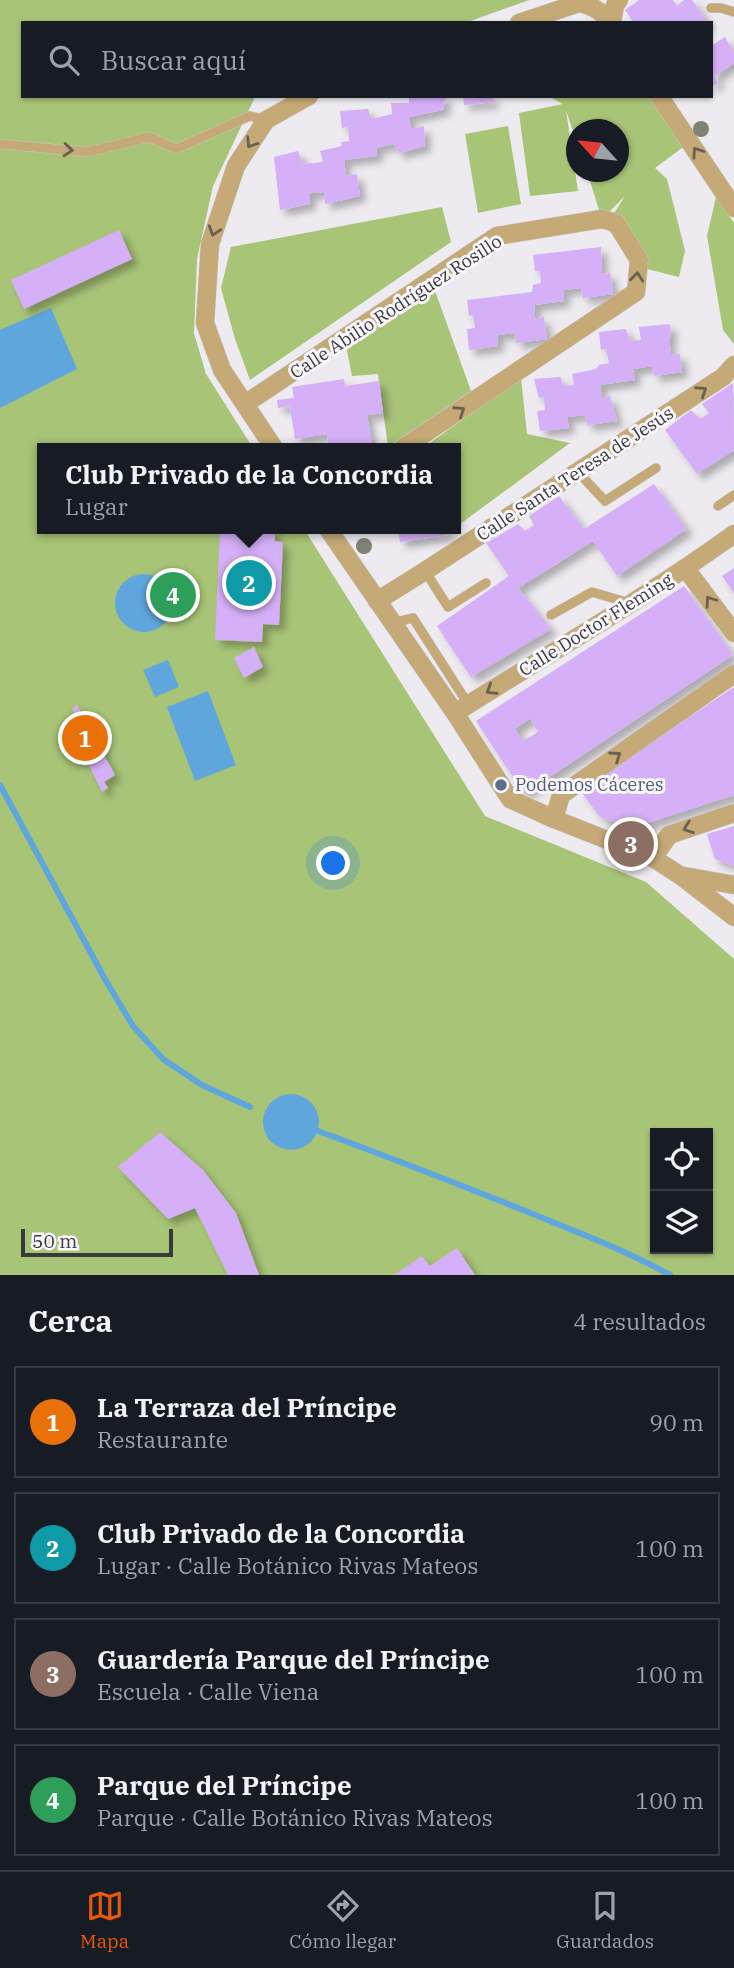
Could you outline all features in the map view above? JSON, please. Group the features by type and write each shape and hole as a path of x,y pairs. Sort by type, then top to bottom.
{"street":[{"path":"611,21 619,0"},
{"path":"525,21 580,1 603,14 609,21"},
{"path":"271,443 222,370 205,323 210,244 236,166 266,120 305,98"},
{"path":"660,98 734,208"},
{"name":"Calle Abilio Rodríguez Rosillo","path":"245,404 497,236 602,219 616,223 639,260 636,292 410,443"},
{"name":"Calle Santa Teresa de Jesús","path":"377,601 723,377 734,365"},
{"path":"331,534 392,622 462,708 510,799 653,858 734,917"},
{"name":"Calle Doctor Fleming","path":"462,708 686,569 734,534"},
{"path":"686,569 734,633"},
{"path":"554,819 561,795 734,674"},
{"path":"653,858 669,835 734,813"},
{"path":"681,876 734,885"}],"lane":[{"path":"711,8 734,12"},
{"path":"0,144 86,152 150,137 176,149 250,116 266,120"},
{"path":"578,472 605,501 656,468"},
{"path":"718,506 734,495"},
{"path":"425,571 448,607 486,583"},
{"path":"551,615 592,592 631,604"}],"green space":[{"path":"0,0 529,0 471,21 21,21 21,98 255,98 213,186 197,259 194,333 206,374 250,443 37,443 37,534 307,534 485,816 646,882 734,959 734,1275 0,1275"},
{"path":"552,98 652,98 690,142 655,168 667,179 685,251 679,277 639,267 609,221 625,196 602,219 590,182 629,182 629,119 569,119 566,110 566,182 577,182 578,191 530,196 519,113 563,104"},
{"path":"508,126 521,204 478,213 465,134"},
{"path":"716,197 734,223 734,344 723,330 707,236"},
{"path":"442,207 451,242 250,380 221,288 231,247"},
{"path":"434,288 471,391 394,443 387,443 378,374 352,376 346,346"},
{"path":"521,378 527,434 570,443 461,523 461,443 430,443"}],"water":[{"path":"51,308 77,369 0,408 0,330"},
{"path":"138,574 150,574 165,582 173,597 173,609 165,624 150,632 138,632 123,624 115,609 115,597 123,582"},
{"path":"168,660 179,687 155,697 143,670"},
{"path":"208,691 236,765 195,781 167,707"},
{"path":"285,1094 297,1094 307,1098 315,1106 319,1122 315,1138 307,1146 297,1150 285,1150 275,1146 267,1138 263,1128 263,1116 267,1106 275,1098"}],"building":[{"path":"639,0 673,0 677,6 684,0 692,0 708,21 633,21 625,10"},
{"path":"725,37 734,53 734,63 715,76 718,83 713,86 713,45"},
{"path":"409,98 447,98 443,110 409,117 411,129 424,126 425,146 399,153 394,144 376,148 377,156 344,160 346,176 357,174 360,196 325,204 324,192 310,193 310,204 280,210 274,157 298,151 303,164 323,162 320,151 342,146 341,142 349,141 349,126 342,128 340,111 368,109 371,119 392,114 391,103 409,103"},
{"path":"463,98 493,98 494,102 464,105"},
{"path":"119,230 132,259 24,309 11,280"},
{"path":"601,247 602,274 610,273 613,294 583,298 581,288 563,290 564,301 534,305 535,319 544,317 547,339 516,343 515,333 497,335 498,346 469,350 467,329 475,328 473,315 469,316 467,300 532,292 533,285 541,283 540,271 535,271 533,255"},
{"path":"670,324 671,355 680,354 682,372 654,376 652,366 633,369 635,380 600,385 602,398 610,396 617,421 587,425 585,415 567,417 569,428 540,431 537,411 545,410 544,397 539,398 534,379 561,377 563,386 574,385 572,374 609,363 606,349 601,350 599,332 626,329 630,341 641,340 639,327"},
{"path":"344,379 345,386 379,381 383,413 367,415 372,443 328,443 327,434 295,439 290,406 278,408 277,400 294,398 292,387"},
{"path":"733,383 734,450 697,474 665,430 691,410 700,419 709,413 702,404"},
{"path":"654,484 687,529 617,576 593,541 518,588 551,629 471,677 437,626 509,576 486,543 518,524 525,531 534,525 529,516 559,496 584,529"},
{"path":"220,534 275,534 275,541 283,542 279,625 263,624 262,642 215,640"},
{"path":"399,534 447,535 400,542"},
{"path":"734,568 734,593 722,576"},
{"path":"684,586 733,655 524,794 476,721","holes":["530,718 538,732 523,741 515,729"]},
{"path":"254,647 263,667 244,678 234,658"},
{"path":"734,687 734,795 632,828 600,817 580,790"},
{"path":"77,705 115,775 104,782 108,788 102,792 67,720 77,717 72,708"},
{"path":"734,826 734,866 715,859 707,834"},
{"path":"160,1132 203,1170 236,1213 259,1275 228,1275 195,1208 168,1219 118,1167"},
{"path":"457,1248 475,1275 394,1275 422,1256 430,1266"}],"waterway":[{"path":"0,785 133,1026 163,1059 202,1085 250,1107"},
{"path":"318,1131 582,1234 670,1275"}],"place":[{"name":"Club Privado de la Concordia","path":"249,583"},
{"name":"Parque del Príncipe","path":"173,595"},
{"name":"La Terraza del Príncipe","path":"85,738"},
{"name":"Podemos Cáceres","path":"501,785"},
{"name":"Guardería Parque del Príncipe","path":"631,844"}]}
